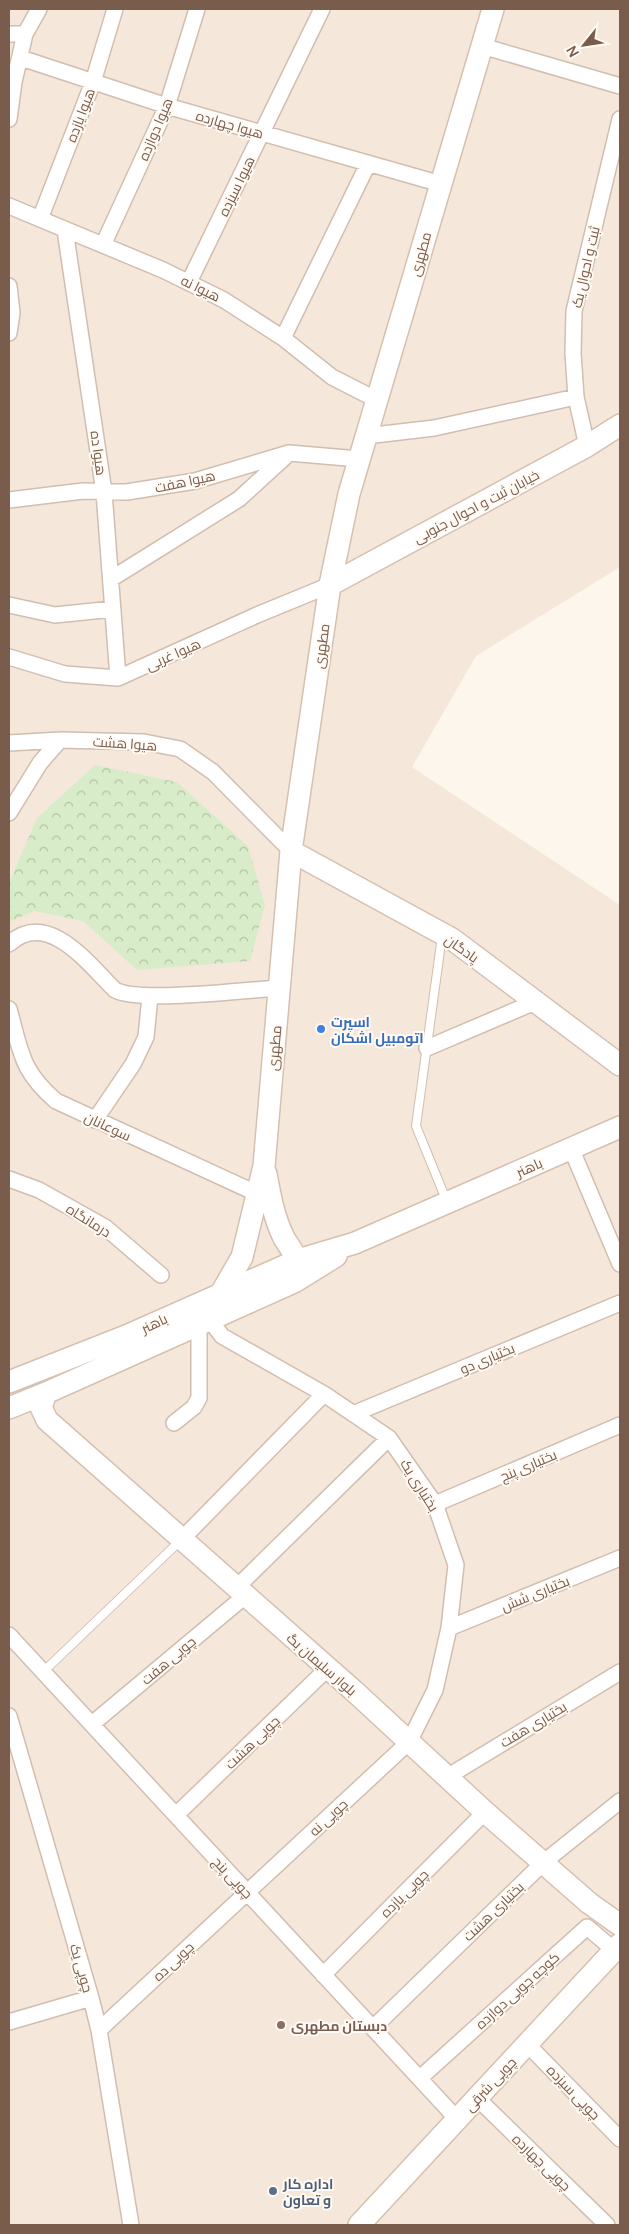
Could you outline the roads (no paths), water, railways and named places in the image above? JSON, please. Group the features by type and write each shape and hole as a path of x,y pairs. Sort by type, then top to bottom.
{"main road":[{"name":"مطهری","path":"220,1295 242,1257 264,1166 291,851 330,585 349,494 493,9"},
{"name":"خیابان ثبت و احوال جنوبی","path":"330,585 587,446 620,425"},
{"name":"پادگان","path":"291,851 442,934 620,1065"},
{"name":"باهنر","path":"9,1408 294,1282 355,1244 620,1127"},
{"path":"264,1166 274,1214 284,1238 298,1260 299,1272 294,1282"},
{"name":"باهنر","path":"9,1382 126,1336 298,1260 355,1244"},
{"name":"بلوار سلیمان بگ","path":"46,1393 41,1407 46,1420 328,1668 485,1812 589,1903 620,1925"},
{"path":"589,1903 618,1945"},
{"name":"چوپی شرقی","path":"359,2225 618,1945"}],"street":[{"path":"9,119 11,83 21,58 25,34 38,9"},
{"name":"هیوا یازده","path":"40,219 93,82 115,9"},
{"name":"هیوا دوازده","path":"103,245 166,106 197,9"},
{"name":"هیوا سیزده","path":"189,282 322,9"},
{"path":"9,34 25,34"},
{"path":"482,46 620,86"},
{"name":"هیوا چهارده","path":"21,58 166,106 441,184"},
{"name":"ثبت و احوال یک","path":"587,446 576,397 573,353 574,311 620,120"},
{"path":"283,338 368,164"},
{"name":"هیوا نه","path":"9,206 189,282 224,300 283,338 332,377 377,400"},
{"name":"هیوا ده","path":"65,230 104,492 118,678"},
{"path":"9,286 12,312 9,333"},
{"path":"366,436 434,428 576,397"},
{"path":"111,579 239,499 289,454"},
{"name":"هیوا هفت","path":"9,500 82,491 127,492 195,481 289,454 360,459"},
{"name":"هیوا غربی","path":"9,657 65,674 118,678 330,585"},
{"path":"10,607 54,615 113,609"},
{"path":"9,813 40,763 60,740"},
{"name":"هیوا هشت","path":"9,742 60,740 144,742 180,749 212,772 291,851"},
{"path":"9,944 30,933 48,933 70,944 115,990 123,995 150,996 279,988"},
{"path":"95,1120 133,1064 146,1037 150,996"},
{"path":"426,1048 535,1002"},
{"name":"سوعانان","path":"9,1009 25,1067 39,1087 56,1101 258,1194"},
{"path":"571,1148 620,1264"},
{"name":"درمانگاه","path":"9,1179 39,1190 105,1227 161,1275"},
{"name":"بختیاری دو","path":"353,1414 620,1303"},
{"path":"174,1423 194,1407 199,1398 204,1322"},
{"name":"بختیاری یک","path":"204,1322 222,1336 324,1394 389,1438 436,1504 456,1565 449,1628 435,1690 409,1742"},
{"path":"181,1540 324,1394"},
{"name":"بختیاری پنج","path":"436,1504 620,1425"},
{"name":"چوپی هفت","path":"92,1724 241,1592 389,1438"},
{"name":"بختیاری شش","path":"449,1628 620,1558"},
{"name":"چوپی پنج","path":"9,1635 457,2119"},
{"name":"چوپی هشت","path":"176,1815 328,1668"},
{"name":"بختیاری هفت","path":"447,1777 620,1672"},
{"name":"چوپی یک","path":"9,1716 99,2030 131,2225"},
{"name":"چوپی نه","path":"247,1892 409,1742"},
{"name":"بختیاری هشت","path":"373,2028 544,1862 620,1801"},
{"name":"چوپی یازده","path":"324,1974 485,1812"},
{"name":"چوپی ده","path":"99,2030 247,1892"},
{"name":"کوچه چوپی دوازده","path":"420,2078 587,1927 618,1945"},
{"path":"9,2022 91,1998"},
{"name":"چوپی سیزده","path":"528,2044 620,2140"},
{"name":"چوپی چهارده","path":"477,2098 607,2225"}],"lane":[{"path":"442,934 416,1126 447,1203"},
{"path":"43,1672 181,1540"}],"place":[{"name":"اسپرت اتومبیل اشکان","path":"321,1029"},
{"name":"دبستان مطهری","path":"281,2025"},
{"name":"اداره کار و تعاون","path":"273,2191"}]}
